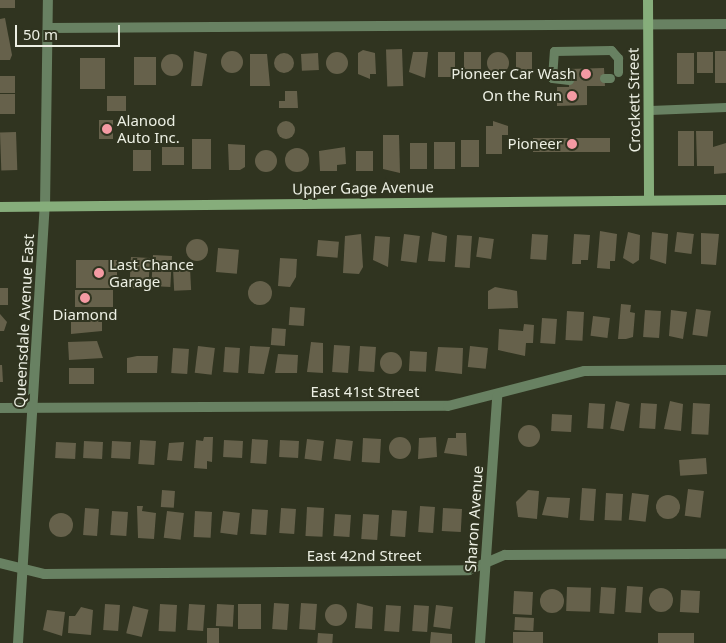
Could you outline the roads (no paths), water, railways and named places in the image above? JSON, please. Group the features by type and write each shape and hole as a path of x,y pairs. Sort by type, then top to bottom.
{"main road":[{"name":"Crockett Street","path":"648,0 649,199"},
{"name":"Upper Gage Avenue","path":"0,207 649,199 726,200"}],"street":[{"name":"Queensdale Avenue East","path":"18,643 34,409 45,207 48,0"},
{"path":"49,28 726,24"},
{"name":"East 41st Street","path":"0,408 448,406 497,396 584,371 726,370"},
{"name":"Sharon Avenue","path":"480,643 497,396"},
{"name":"East 42nd Street","path":"0,563 23,566 44,574 469,570 505,555 726,554"}],"lane":[{"path":"569,80 552,78 554,52 611,50 618,58 618,72"},
{"path":"650,110 726,107"}],"place":[{"name":"Pioneer Car Wash","path":"586,74"},
{"name":"On the Run","path":"572,96"},
{"name":"Alanood Auto Inc.","path":"107,129"},
{"name":"Pioneer","path":"572,144"},
{"name":"Last Chance Garage","path":"99,273"},
{"name":"Diamond","path":"85,298"}]}
